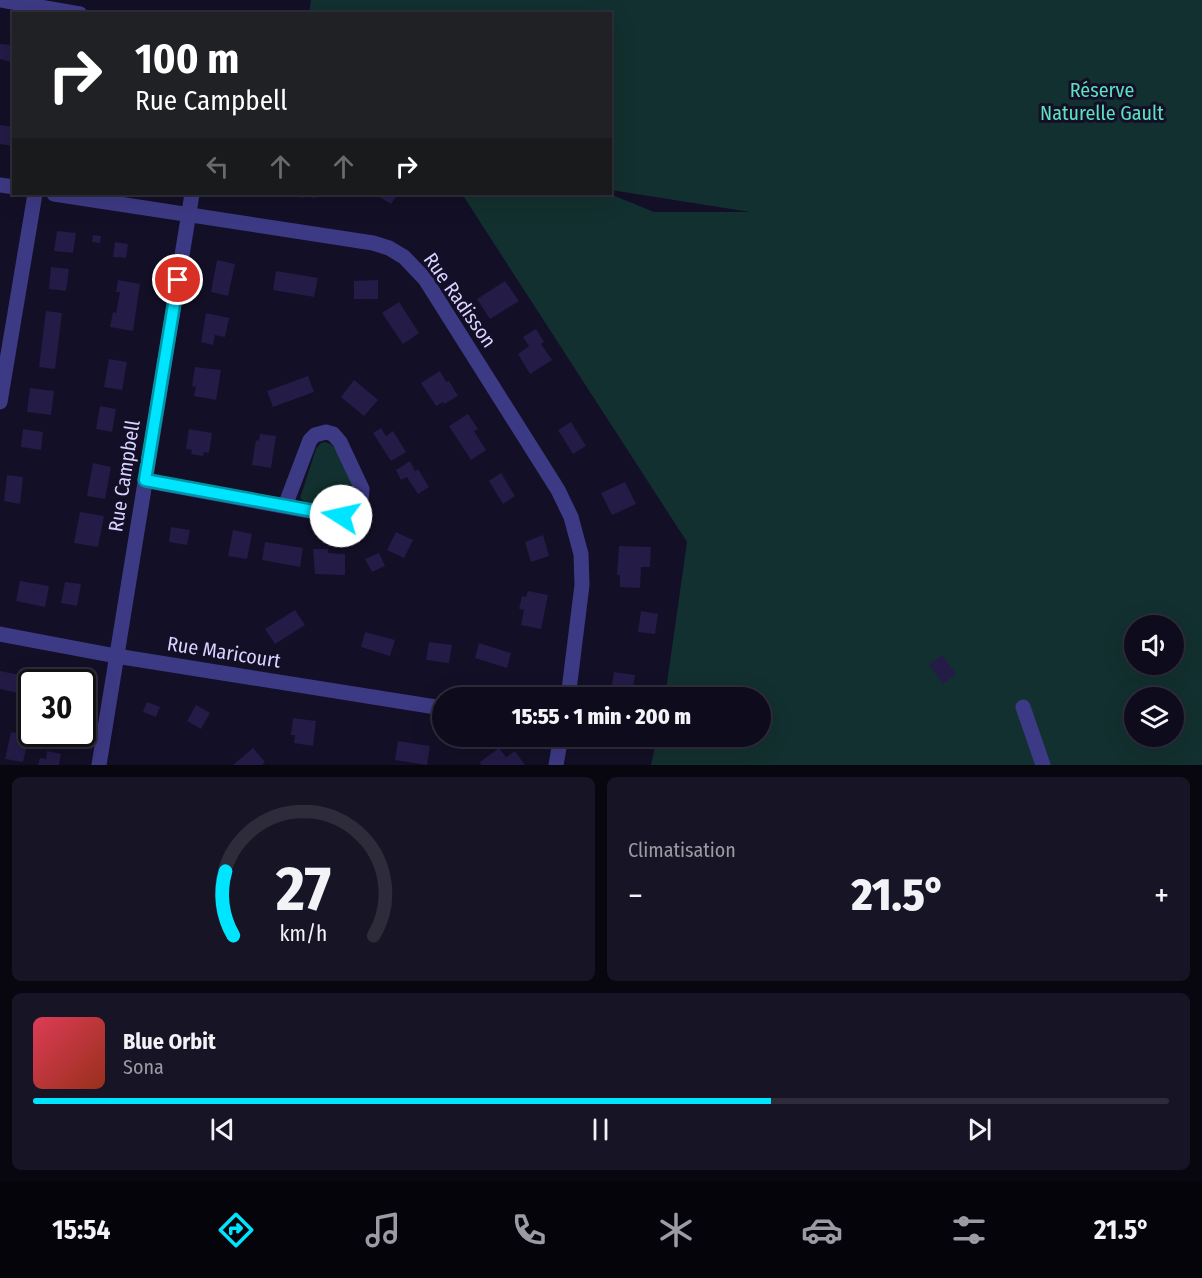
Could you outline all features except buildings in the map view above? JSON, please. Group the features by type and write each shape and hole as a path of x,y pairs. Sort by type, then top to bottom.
{"street":[{"path":"0,0 69,12"},
{"path":"0,402 35,195"},
{"name":"Rue Radisson","path":"60,195 373,243 389,248 404,257 425,279 558,490 575,527 581,554 582,585 569,687"},
{"name":"Rue Campbell","path":"99,765 192,195"},
{"path":"145,480 285,506 341,516 352,513 360,505 362,493 340,442 333,434 318,433 310,440 285,506"},
{"name":"Rue Maricourt","path":"0,634 116,656 432,706"},
{"path":"1023,707 1043,765"},
{"path":"556,765 559,747"}],"green space":[{"name":"Réserve Naturelle Gault","path":"311,0 1202,0 1202,765 651,765 655,747 771,747 771,687 666,687 687,542 463,195 612,195 654,212 750,212 612,190 612,12 309,12"},
{"path":"325,442 336,449 347,470 355,496 350,507 317,506 300,498 316,449"}],"route":[{"path":"178,280 145,480 341,516"}]}
